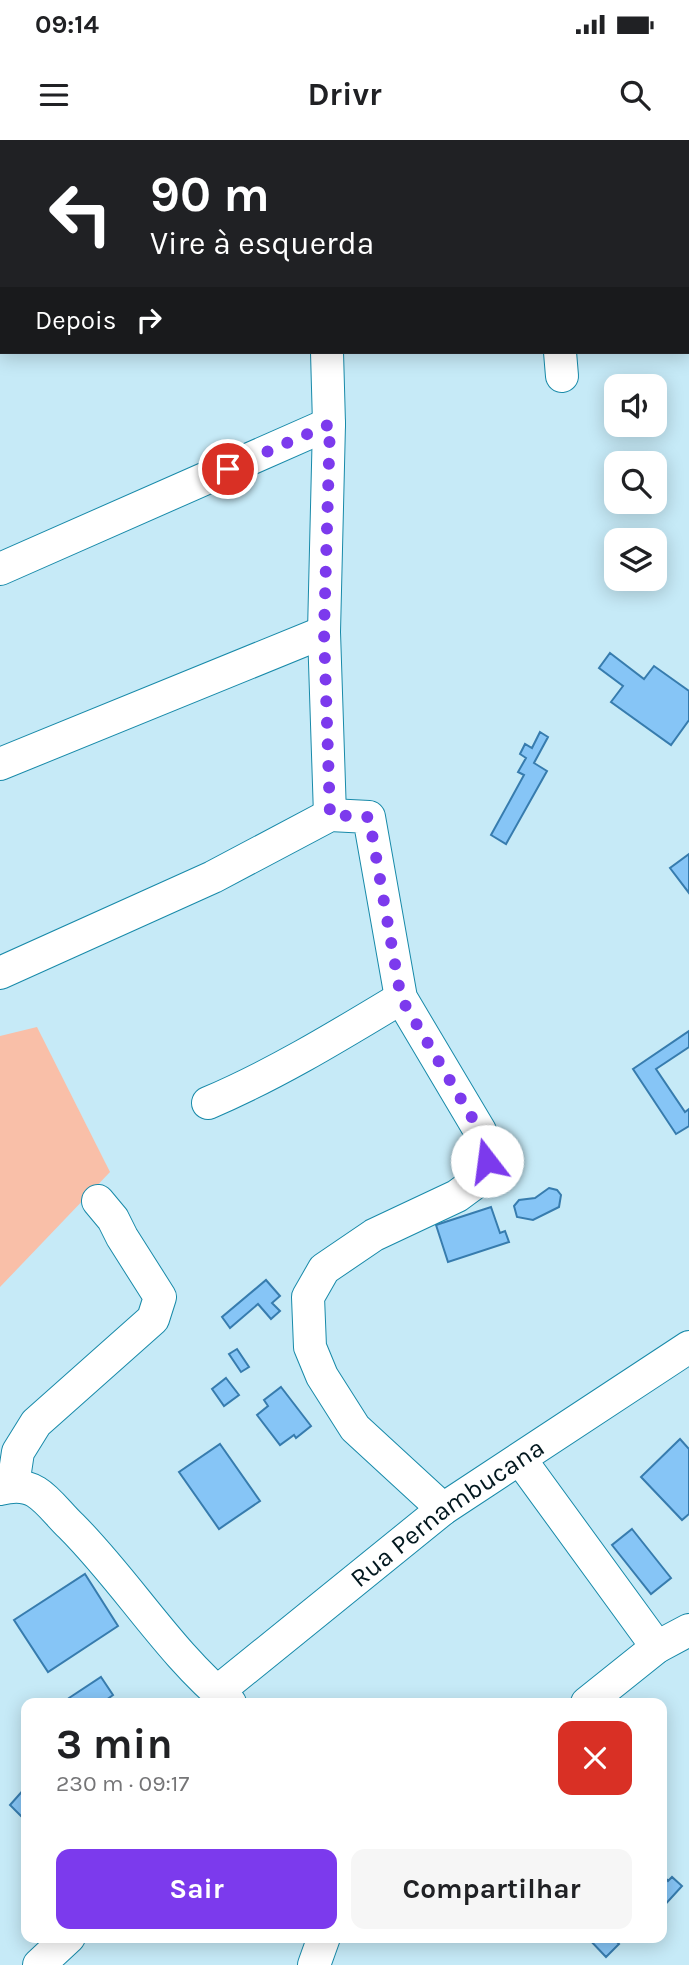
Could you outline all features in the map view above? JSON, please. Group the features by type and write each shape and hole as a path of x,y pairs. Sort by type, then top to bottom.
{"street":[{"path":"327,354 330,424 324,632 330,815"},
{"path":"0,569 330,424"},
{"path":"0,764 324,632"},
{"path":"0,973 213,877 330,815 369,817 401,998 480,1131 487,1161 477,1182 457,1196 374,1235 324,1269 308,1297 310,1347 322,1376 355,1428 443,1509"},
{"path":"208,1103 248,1086 323,1046 401,998"},
{"path":"97,1201 113,1219 160,1297 153,1319 36,1423 18,1452 6,1487 36,1492 97,1552 160,1630 223,1697"},
{"name":"Rua Pernambucana","path":"223,1697 443,1509 689,1348"},
{"path":"520,1459 657,1647"},
{"path":"593,1698 657,1647 689,1630"},
{"path":"39,1965 63,1943"},
{"path":"314,1965 322,1943"}],"shaded area":[{"path":"37,1027 110,1172 0,1287 0,1036"}],"building":[{"path":"610,653 644,679 654,666 689,691 689,720 671,745 611,702 623,686 599,668"},
{"path":"540,732 548,737 534,763 547,771 506,844 491,835 524,775 518,772 526,758 520,754 525,744 532,748"},
{"path":"689,854 689,893 670,868"},
{"path":"689,1031 689,1047 656,1069 685,1112 689,1109 689,1126 676,1134 633,1069"},
{"path":"549,1188 557,1190 561,1195 559,1207 533,1220 517,1217 514,1206 519,1200 535,1198"},
{"path":"491,1207 500,1233 505,1231 509,1242 448,1262 436,1225"},
{"path":"266,1280 280,1296 272,1303 280,1311 271,1319 258,1304 230,1328 222,1317"},
{"path":"237,1349 249,1367 241,1372 229,1354"},
{"path":"226,1378 239,1395 224,1406 212,1389"},
{"path":"281,1387 311,1426 296,1438 294,1435 280,1445 257,1415 268,1406 264,1400"},
{"path":"680,1439 689,1449 689,1514 682,1520 641,1477"},
{"path":"220,1444 260,1501 219,1529 179,1472"},
{"path":"632,1529 671,1578 651,1594 612,1545"},
{"path":"85,1574 118,1626 48,1672 14,1620"},
{"path":"101,1677 113,1695 109,1698 69,1698"},
{"path":"21,1793 21,1816 10,1805"},
{"path":"672,1877 682,1886 667,1902 667,1880"},
{"path":"593,1943 619,1944 606,1957"}],"route":[{"path":"228,469 330,424 324,632 330,815 369,817 401,998 480,1131 487,1161"}]}
